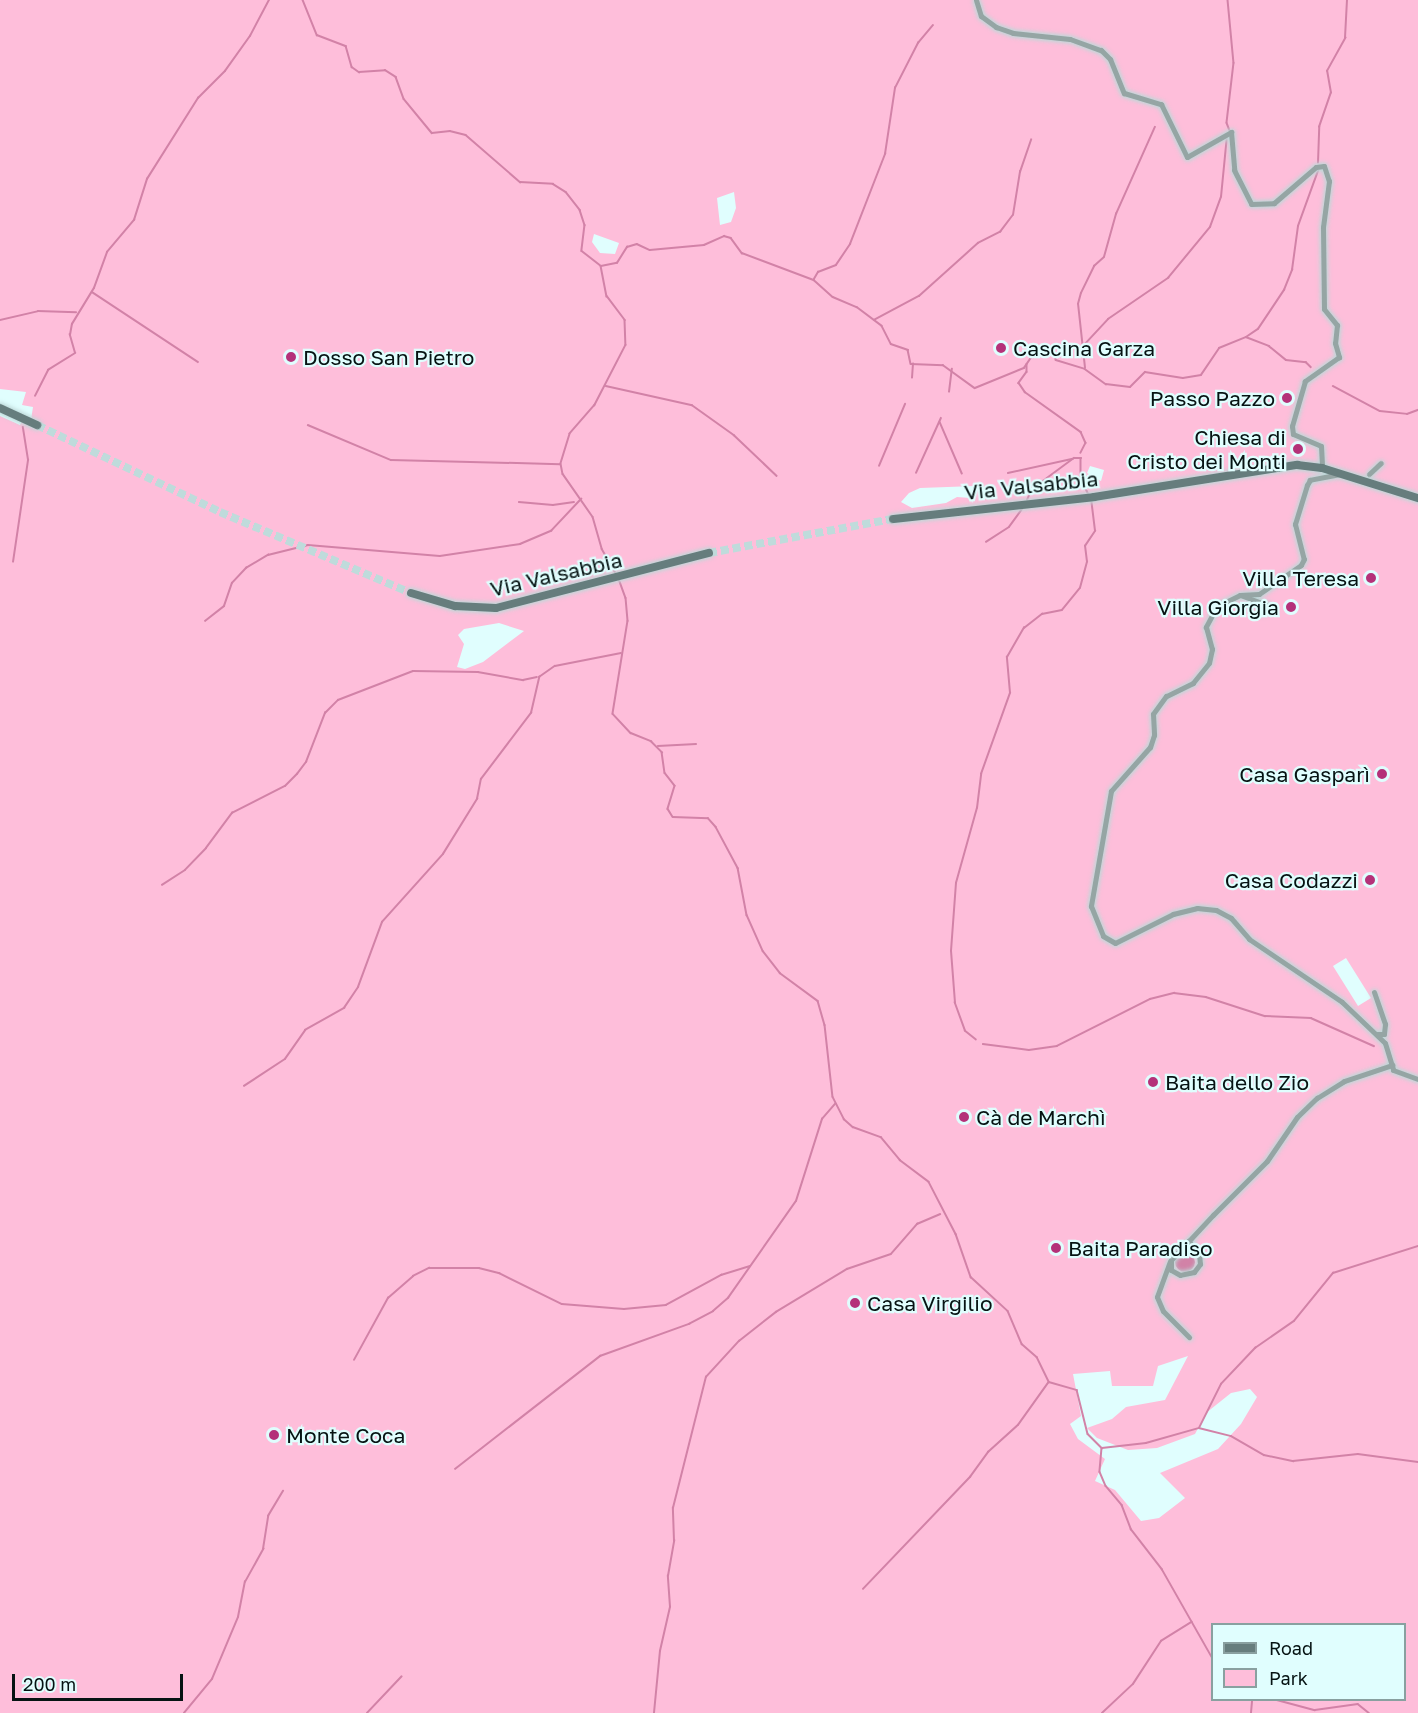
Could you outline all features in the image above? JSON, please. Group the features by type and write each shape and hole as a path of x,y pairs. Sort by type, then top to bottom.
{"main road":[{"path":"0,408 37,424"},
{"name":"Via Valsabbia","path":"893,519 1094,497 1259,468 1322,468 1418,498"},
{"name":"Via Valsabbia","path":"411,593 455,606 483,609 522,603 706,554"}],"street":[{"path":"976,0 981,16 996,27 1013,33 1070,39 1101,50 1110,59 1124,93 1161,104 1186,157 1232,132 1234,170 1251,204 1274,203 1316,167 1324,166 1329,181 1323,227 1324,309 1337,325 1335,343 1339,357 1305,381 1292,426 1293,434 1321,446 1322,468"},
{"path":"1369,474 1381,463"},
{"path":"1342,474 1310,480 1307,485 1294,524 1304,559 1301,565 1259,594 1240,595 1213,611 1206,627 1212,649 1209,663 1193,683 1166,696 1158,706 1153,714 1154,735 1150,747 1112,791 1091,896 1096,921 1103,936 1115,944 1173,914 1197,908 1216,910 1231,918 1250,939 1320,985 1377,1034 1385,1043 1393,1070 1418,1079"},
{"path":"1240,595 1268,605 1267,611 1258,612"},
{"path":"1374,992 1385,1024 1384,1034 1377,1034"},
{"path":"1189,1337 1162,1311 1157,1297 1171,1260 1267,1161 1297,1117 1317,1098 1344,1081 1392,1065"},
{"path":"1171,1260 1171,1270 1180,1275 1194,1272 1200,1264 1199,1253 1188,1241"}],"green space":[{"path":"0,0 1418,0 1418,1713 0,1713 0,416 20,425 22,421 31,420 33,407 22,405 26,392 0,389","holes":["734,192 736,208 731,222 720,225 717,198","594,234 619,243 615,254 600,253 592,242","1090,466 1104,470 1101,481 1087,473","975,486 970,498 957,497 946,503 912,508 901,502 909,493 920,488","499,623 524,631 483,662 465,669 457,667 464,644 458,635 464,629","1346,958 1371,998 1358,1006 1333,966","1188,1356 1165,1400 1126,1407 1112,1419 1087,1428 1097,1438 1128,1450 1157,1448 1195,1434 1206,1413 1231,1393 1250,1389 1257,1397 1241,1424 1218,1449 1160,1473 1185,1498 1159,1518 1141,1521 1115,1490 1095,1481 1105,1459 1078,1439 1070,1424 1081,1416 1073,1374 1110,1371 1112,1386 1153,1386 1158,1366"]}],"shaded area":[{"path":"1185,1252 1192,1255 1195,1262 1192,1269 1185,1272 1178,1269 1175,1262 1178,1255"}],"waterway":[{"path":"35,396 48,370 75,353 70,335 72,324 94,288 107,252 134,220 147,179 198,98 225,71 250,36 269,0"},
{"path":"303,0 317,35 346,46 352,67 359,72 385,70 396,77 404,99 432,133 450,131 466,135 520,182 553,184 566,192 580,210 585,225 582,251 601,266 617,263 627,247 637,244 650,250 704,245 724,236 731,238 742,253 814,280 833,297 857,307 882,326 891,344 908,350 911,364 943,365 975,388 1024,368 1034,353 1047,349 1054,351 1056,360 1085,369 1106,384 1130,387 1145,372 1183,378 1201,375 1219,348 1246,337 1269,346 1286,360 1306,362 1311,367"},
{"path":"1228,0 1234,63 1227,123 1230,131"},
{"path":"1318,163 1319,127 1331,93 1327,71 1345,38 1347,0"},
{"path":"814,279 818,272 836,265 850,244 885,154 895,88 918,43 933,25"},
{"path":"1085,368 1078,304 1081,293 1094,266 1104,257 1116,214 1155,127"},
{"path":"1085,344 1108,319 1168,278 1210,227 1221,197 1227,136"},
{"path":"874,320 919,296 978,243 1000,232 1013,215 1020,172 1031,140"},
{"path":"1246,337 1258,329 1284,290 1292,270 1298,226 1319,168"},
{"path":"601,266 607,296 625,320 626,345 595,405 570,434 561,464 563,474 593,517 602,549 617,575"},
{"path":"92,292 198,362"},
{"path":"0,320 38,311 76,312"},
{"path":"912,378 913,364"},
{"path":"1027,364 1027,372 1019,383 1025,392 1081,432 1086,443 1081,453"},
{"path":"949,392 952,369"},
{"path":"606,386 692,405 734,435 777,476"},
{"path":"1333,386 1380,411 1407,414 1418,410"},
{"path":"879,466 905,404"},
{"path":"916,473 941,418"},
{"path":"940,422 962,473"},
{"path":"308,425 391,460 560,464"},
{"path":"13,562 28,460 23,427"},
{"path":"1027,500 1032,489 1074,458 1081,458 1081,478 1089,495"},
{"path":"1008,473 1072,459"},
{"path":"205,621 224,606 232,583 246,568 268,555 308,545 440,556 520,544 551,531 581,499"},
{"path":"976,1040 965,1031 955,1003 951,951 956,883 977,808 981,774 1010,693 1007,657 1024,628 1042,614 1062,610 1080,588 1087,562 1085,546 1095,531 1091,499"},
{"path":"519,502 553,505 574,502"},
{"path":"986,542 1009,527 1022,509"},
{"path":"619,579 626,598 628,621 613,714 631,733 651,741 662,752 665,773 675,786 668,809 673,817 708,818 716,827 738,868 747,915 763,951 780,973 818,1001 825,1025 833,1097 844,1119 853,1127 881,1137 900,1160 929,1182 956,1234 971,1277 1008,1311 1022,1344 1037,1357 1049,1382 1077,1390 1088,1434 1102,1448 1100,1472 1106,1486 1122,1505 1131,1529 1162,1569 1211,1655"},
{"path":"244,1086 285,1059 305,1030 344,1008 358,987 382,922 443,854 477,799 481,779 531,713 539,677 555,666 621,653"},
{"path":"162,885 185,870 206,848 232,813 285,786 297,774 306,762 325,713 338,700 413,671 478,672 523,680 537,677"},
{"path":"658,746 696,744"},
{"path":"983,1044 1029,1050 1057,1046 1150,999 1174,993 1206,997 1265,1016 1311,1018 1374,1046"},
{"path":"455,1469 600,1356 689,1324 713,1311 728,1298 796,1201 822,1119 835,1104"},
{"path":"654,1713 660,1651 670,1607 668,1576 674,1541 673,1508 706,1377 739,1341 776,1312 847,1269 891,1254 917,1224 940,1214"},
{"path":"1199,1428 1221,1384 1255,1348 1294,1321 1333,1273 1418,1246"},
{"path":"354,1360 388,1298 413,1276 429,1268 479,1268 499,1273 562,1304 624,1309 666,1305 721,1275 750,1266"},
{"path":"863,1589 970,1477 988,1452 1018,1425 1048,1383"},
{"path":"1102,1448 1146,1443 1199,1428 1231,1436 1264,1455 1293,1461 1358,1454 1418,1462"},
{"path":"184,1713 212,1679 238,1617 245,1582 263,1549 268,1516 283,1491"},
{"path":"1102,1713 1133,1684 1161,1641 1191,1622"},
{"path":"367,1713 401,1677"},
{"path":"1281,1701 1315,1710 1358,1704 1369,1713"},
{"path":"1251,1713 1252,1702"}],"tunnel":[{"path":"37,425 220,512 411,593"},
{"path":"709,553 893,519"}],"place":[{"name":"Cascina Garza","path":"1001,348"},
{"name":"Dosso San Pietro","path":"291,357"},
{"name":"Passo Pazzo","path":"1287,398"},
{"name":"Chiesa di Cristo dei Monti","path":"1298,449"},
{"name":"Villa Teresa","path":"1371,578"},
{"name":"Villa Giorgia","path":"1291,607"},
{"name":"Casa Gasparì","path":"1382,774"},
{"name":"Casa Codazzi","path":"1370,880"},
{"name":"Baita dello Zio","path":"1153,1082"},
{"name":"Cà de Marchì","path":"964,1117"},
{"name":"Baita Paradiso","path":"1056,1248"},
{"name":"Casa Virgilio","path":"855,1303"},
{"name":"Monte Coca","path":"274,1435"}]}
